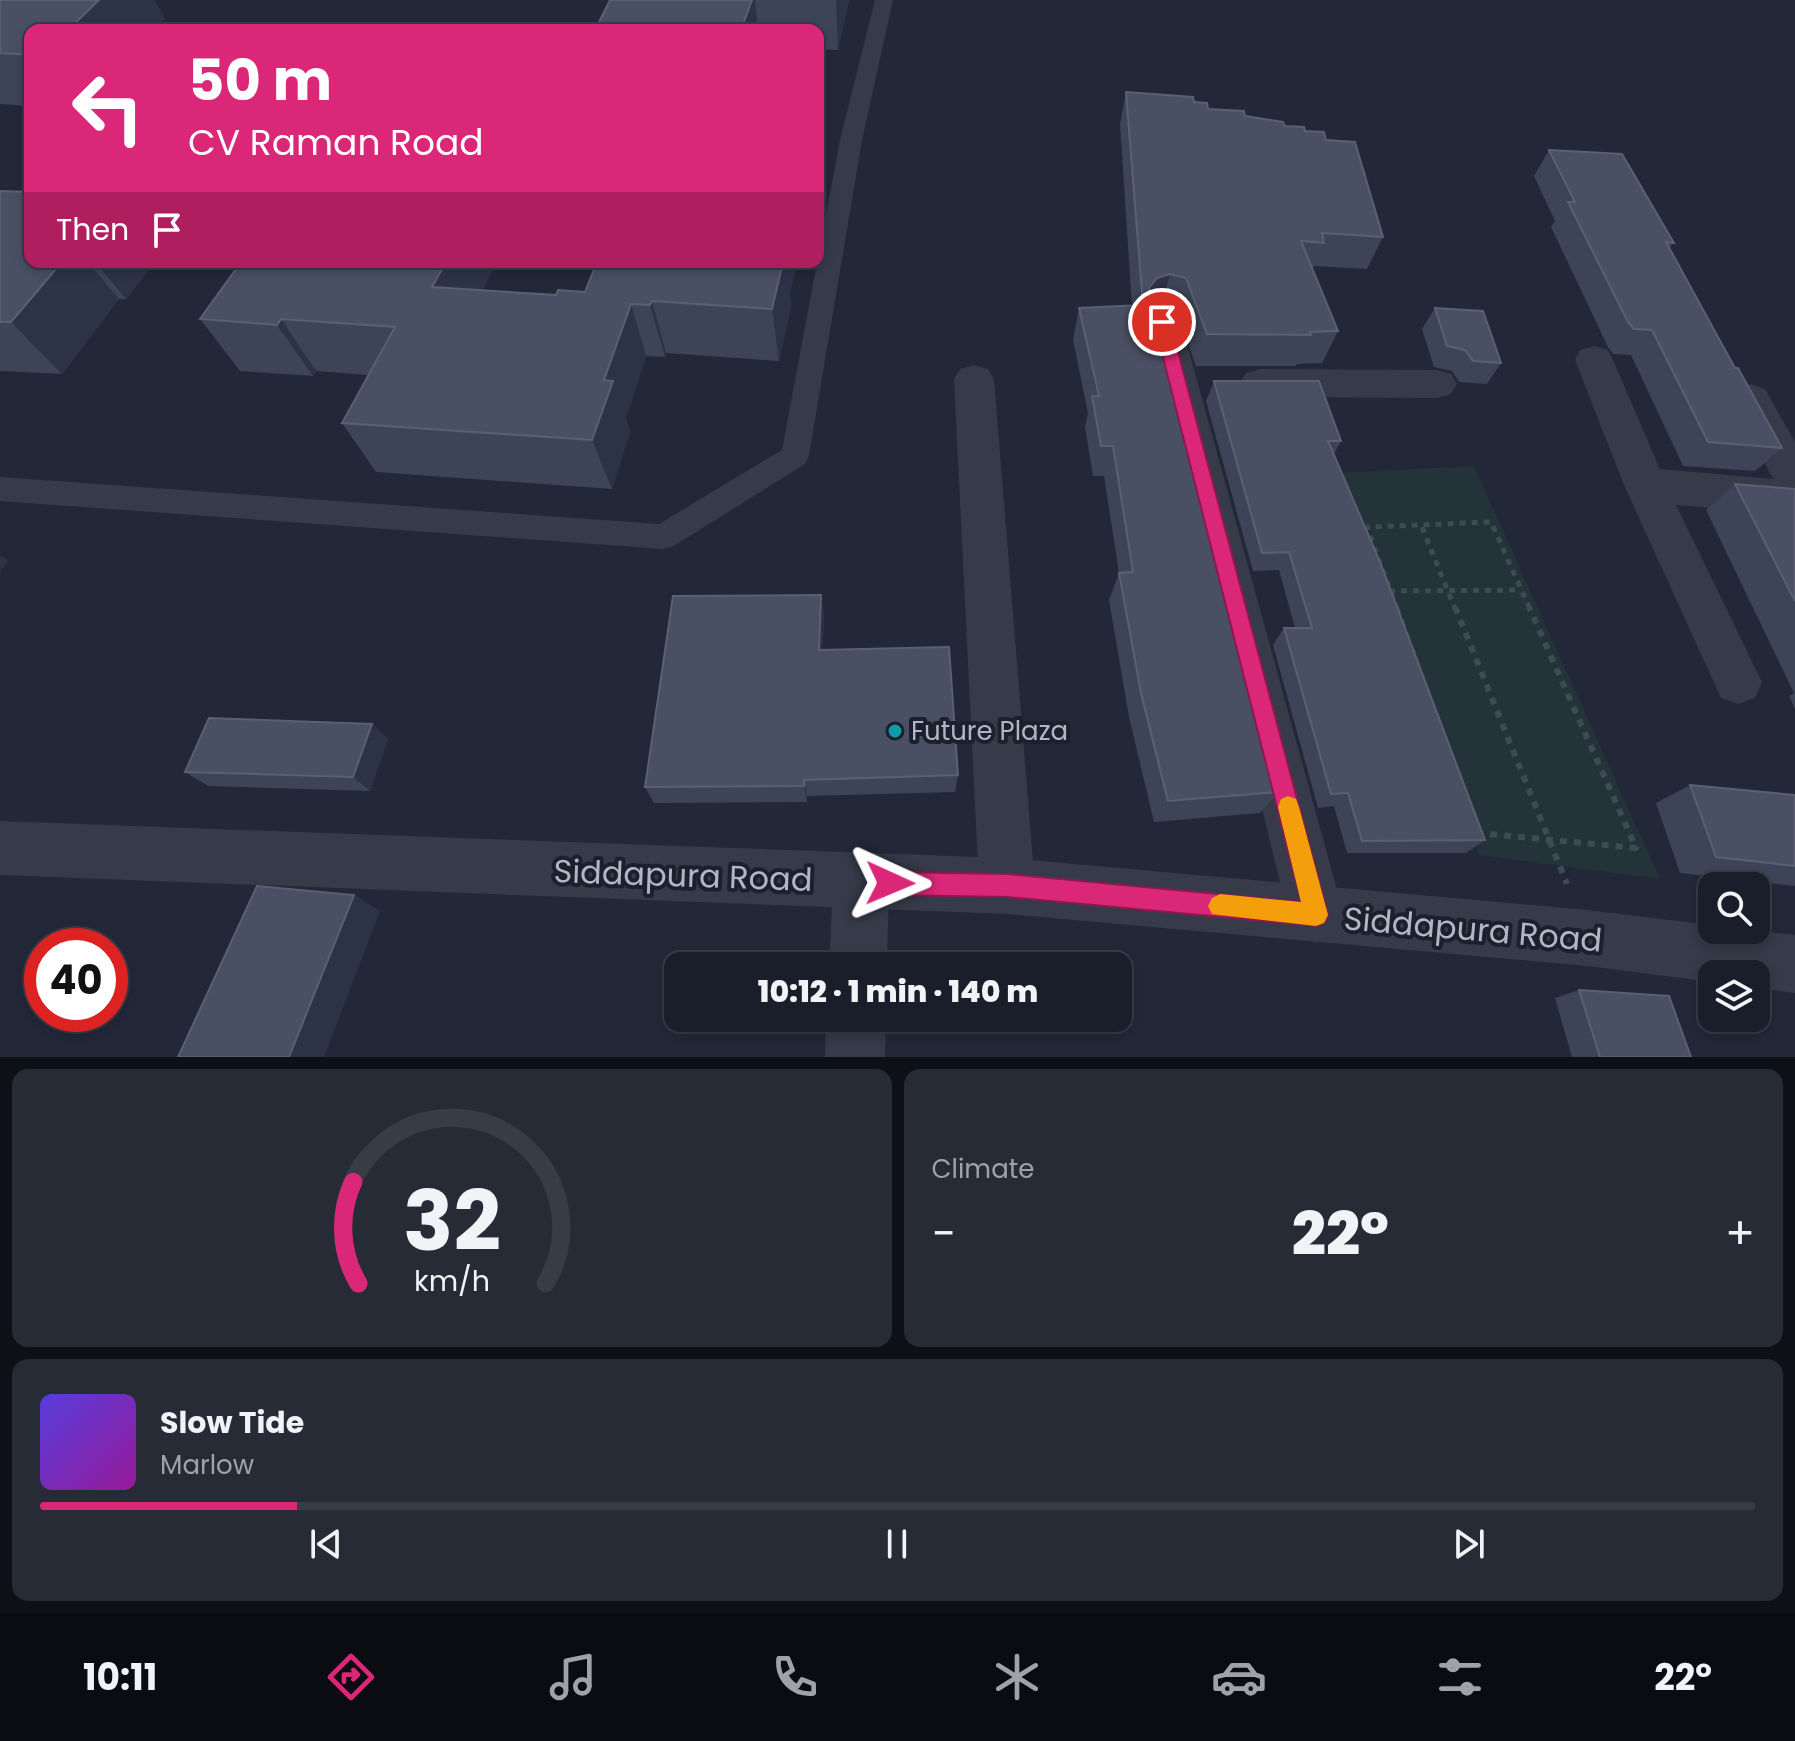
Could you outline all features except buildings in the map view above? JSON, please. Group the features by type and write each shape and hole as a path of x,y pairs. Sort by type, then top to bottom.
{"street":[{"path":"1162,322 1205,383 1316,915"},
{"path":"1594,360 1645,485 1738,682"},
{"path":"1737,375 1795,481"},
{"path":"974,379 1007,886"},
{"path":"1205,383 1437,384"},
{"path":"1645,485 1795,497"},
{"name":"Siddapura Road","path":"0,848 861,883 1007,886 1587,938 1795,964"},
{"path":"859,952 861,883"},
{"path":"855,1057 856,1032"}],"lane":[{"path":"0,489 663,537 795,456 851,140 884,0"}],"path":[{"path":"1491,522 1521,590 1636,848 1479,833 1367,527 1491,522"},
{"path":"1422,526 1552,842"},
{"path":"1389,591 1521,590"}],"shaded area":[{"path":"1474,466 1660,879 1479,855 1338,473"}],"slow traffic":[{"path":"1220,906 1316,915 1288,807"}],"place":[{"name":"Future Plaza","path":"895,731"}],"route":[{"path":"890,883 1007,886 1316,915 1162,322"}]}
